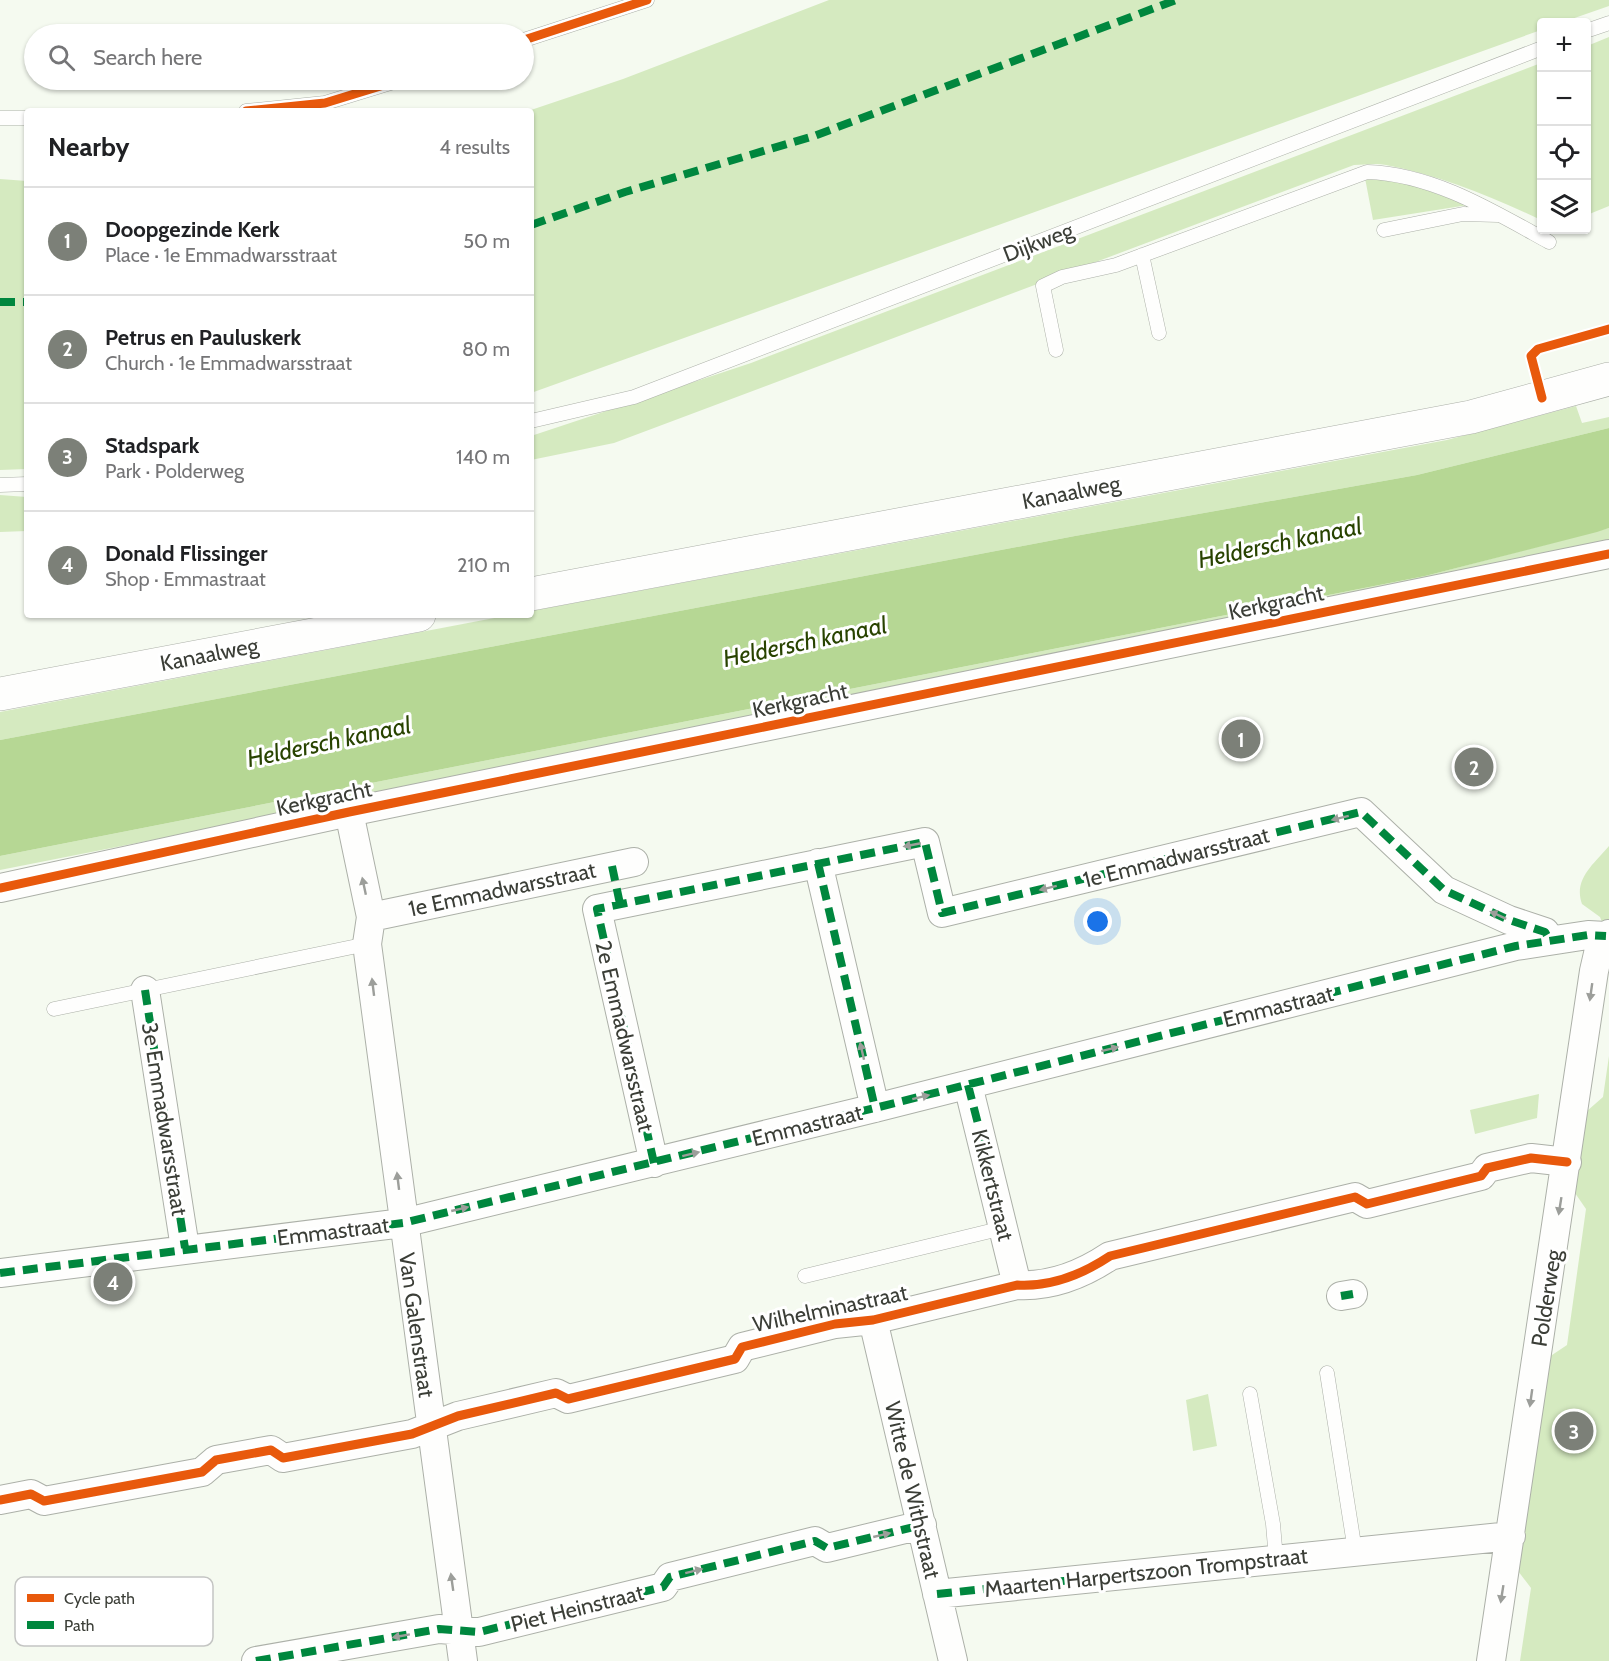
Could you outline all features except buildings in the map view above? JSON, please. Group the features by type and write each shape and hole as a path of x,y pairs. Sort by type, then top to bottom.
{"street":[{"name":"Kanaalweg","path":"534,593 1471,417 1609,379"},
{"name":"Kerkgracht","path":"0,888 349,812 1609,554"},
{"name":"Kanaalweg","path":"0,694 403,618"},
{"name":"Van Galenstraat","path":"349,812 369,930 403,1223 463,1661"},
{"name":"1e Emmadwarsstraat","path":"597,909 925,842 942,913 1361,812 1444,890 1509,920 1545,932 1549,939"},
{"name":"1e Emmadwarsstraat","path":"369,930 634,862"},
{"path":"818,863 875,1108"},
{"name":"2e Emmadwarsstraat","path":"597,909 654,1163"},
{"name":"Emmastraat","path":"0,1273 185,1248 403,1223 654,1163 1549,939 1607,935"},
{"name":"Polderweg","path":"1491,1661 1594,971 1597,955 1607,935"},
{"name":"3e Emmadwarsstraat","path":"145,990 185,1248"},
{"name":"Kikkertstraat","path":"968,1085 1017,1285"},
{"name":"Wilhelminastraat","path":"0,1500 31,1494 44,1501 202,1472 216,1460 271,1450 283,1458 412,1434 458,1416 556,1393 568,1399 735,1359 742,1347 835,1324 873,1320 1017,1285 1031,1286 1084,1274 1110,1256 1355,1197 1367,1204 1481,1176 1487,1168 1531,1158 1567,1162"},
{"name":"Witte de Withstraat","path":"873,1320 953,1661"},
{"name":"Piet Heinstraat","path":"256,1661 439,1629 479,1632 663,1587 670,1576 815,1541 827,1548 922,1525"},
{"name":"Maarten Harpertszoon Trompstraat","path":"937,1594 1511,1536"}],"lane":[{"path":"534,37 647,0"},
{"path":"1591,29 1609,22"},
{"name":"Dijkweg","path":"534,420 634,397 1537,50"},
{"path":"276,108 325,103 367,90"},
{"path":"0,118 24,118"},
{"path":"1056,350 1043,286 1062,277 1116,265 1367,172 1394,173 1481,204 1549,242"},
{"path":"1384,230 1463,214 1500,215"},
{"path":"1142,255 1159,333"},
{"path":"0,485 24,484"},
{"path":"54,1009 145,990 369,930"},
{"path":"805,1276 1003,1228"},
{"path":"1328,1373 1355,1551"},
{"path":"1250,1394 1273,1524 1276,1559"}],"shaded area":[{"path":"829,0 1609,0 1609,6 1574,18 1537,18 1537,31 534,392 534,109 623,79"},
{"path":"1609,37 1609,206 1591,213 1591,72 1591,44"},
{"path":"1537,65 1537,218 1485,195 1406,169 1382,164 1354,165 614,443 534,459 534,435 751,363"},
{"path":"1365,178 1398,180 1468,205 1373,220"},
{"path":"0,179 24,181 24,469 0,470"},
{"path":"1576,406 1582,423 1609,417 1609,428 1417,475 1075,536 0,740 0,712 494,618 534,618 534,610 1447,440"},
{"path":"0,495 24,497 24,531 0,532"},
{"path":"1609,528 1609,545 916,689 0,870 0,856 1425,576"},
{"path":"1609,846 1609,940 1600,917 1582,904 1580,887 1586,872"},
{"path":"1609,1056 1609,1661 1520,1661 1531,1588 1518,1571 1549,1357 1567,1345 1586,1209 1575,1193 1587,1111 1603,1097"},
{"path":"1539,1094 1537,1118 1475,1134 1470,1110"},
{"path":"1208,1394 1217,1446 1193,1451 1186,1400"}],"water":[{"name":"Heldersch kanaal","path":"1609,428 1609,528 1597,532 1425,576 0,856 0,740 1075,536 1417,475"}],"marked path":[{"path":"534,224 625,192 814,136 1176,0"},
{"path":"0,302 24,302"},
{"path":"654,1163 597,909 925,842 942,913 1361,812 1444,890 1509,920 1545,932 1549,939"},
{"path":"818,863 875,1108"},
{"path":"612,866 620,904"},
{"path":"0,1273 403,1223 875,1108 1516,946 1588,935 1606,936"},
{"path":"145,990 185,1248"},
{"path":"968,1085 994,1186"},
{"path":"1341,1296 1353,1294"},
{"path":"256,1661 439,1629 479,1632 663,1587 670,1577 815,1541 827,1548 922,1525"},
{"path":"937,1594 1179,1569"}],"cycle path":[{"path":"534,37 647,0"},
{"path":"276,108 325,103 367,90"},
{"path":"1542,398 1531,356 1538,349 1609,329"},
{"path":"0,888 349,812 1609,554"},
{"path":"0,1500 31,1494 44,1501 202,1472 216,1460 271,1450 283,1458 412,1434 458,1416 556,1393 568,1399 735,1359 742,1347 835,1324 873,1320 1017,1285 1042,1284 1066,1278 1110,1256 1355,1197 1367,1204 1481,1176 1487,1168 1531,1158 1567,1162"}],"place":[{"name":"Doopgezinde Kerk","path":"1241,739"},
{"name":"Petrus en Pauluskerk","path":"1474,767"},
{"name":"Donald Flissinger","path":"113,1282"},
{"name":"Stadspark","path":"1574,1431"}]}
